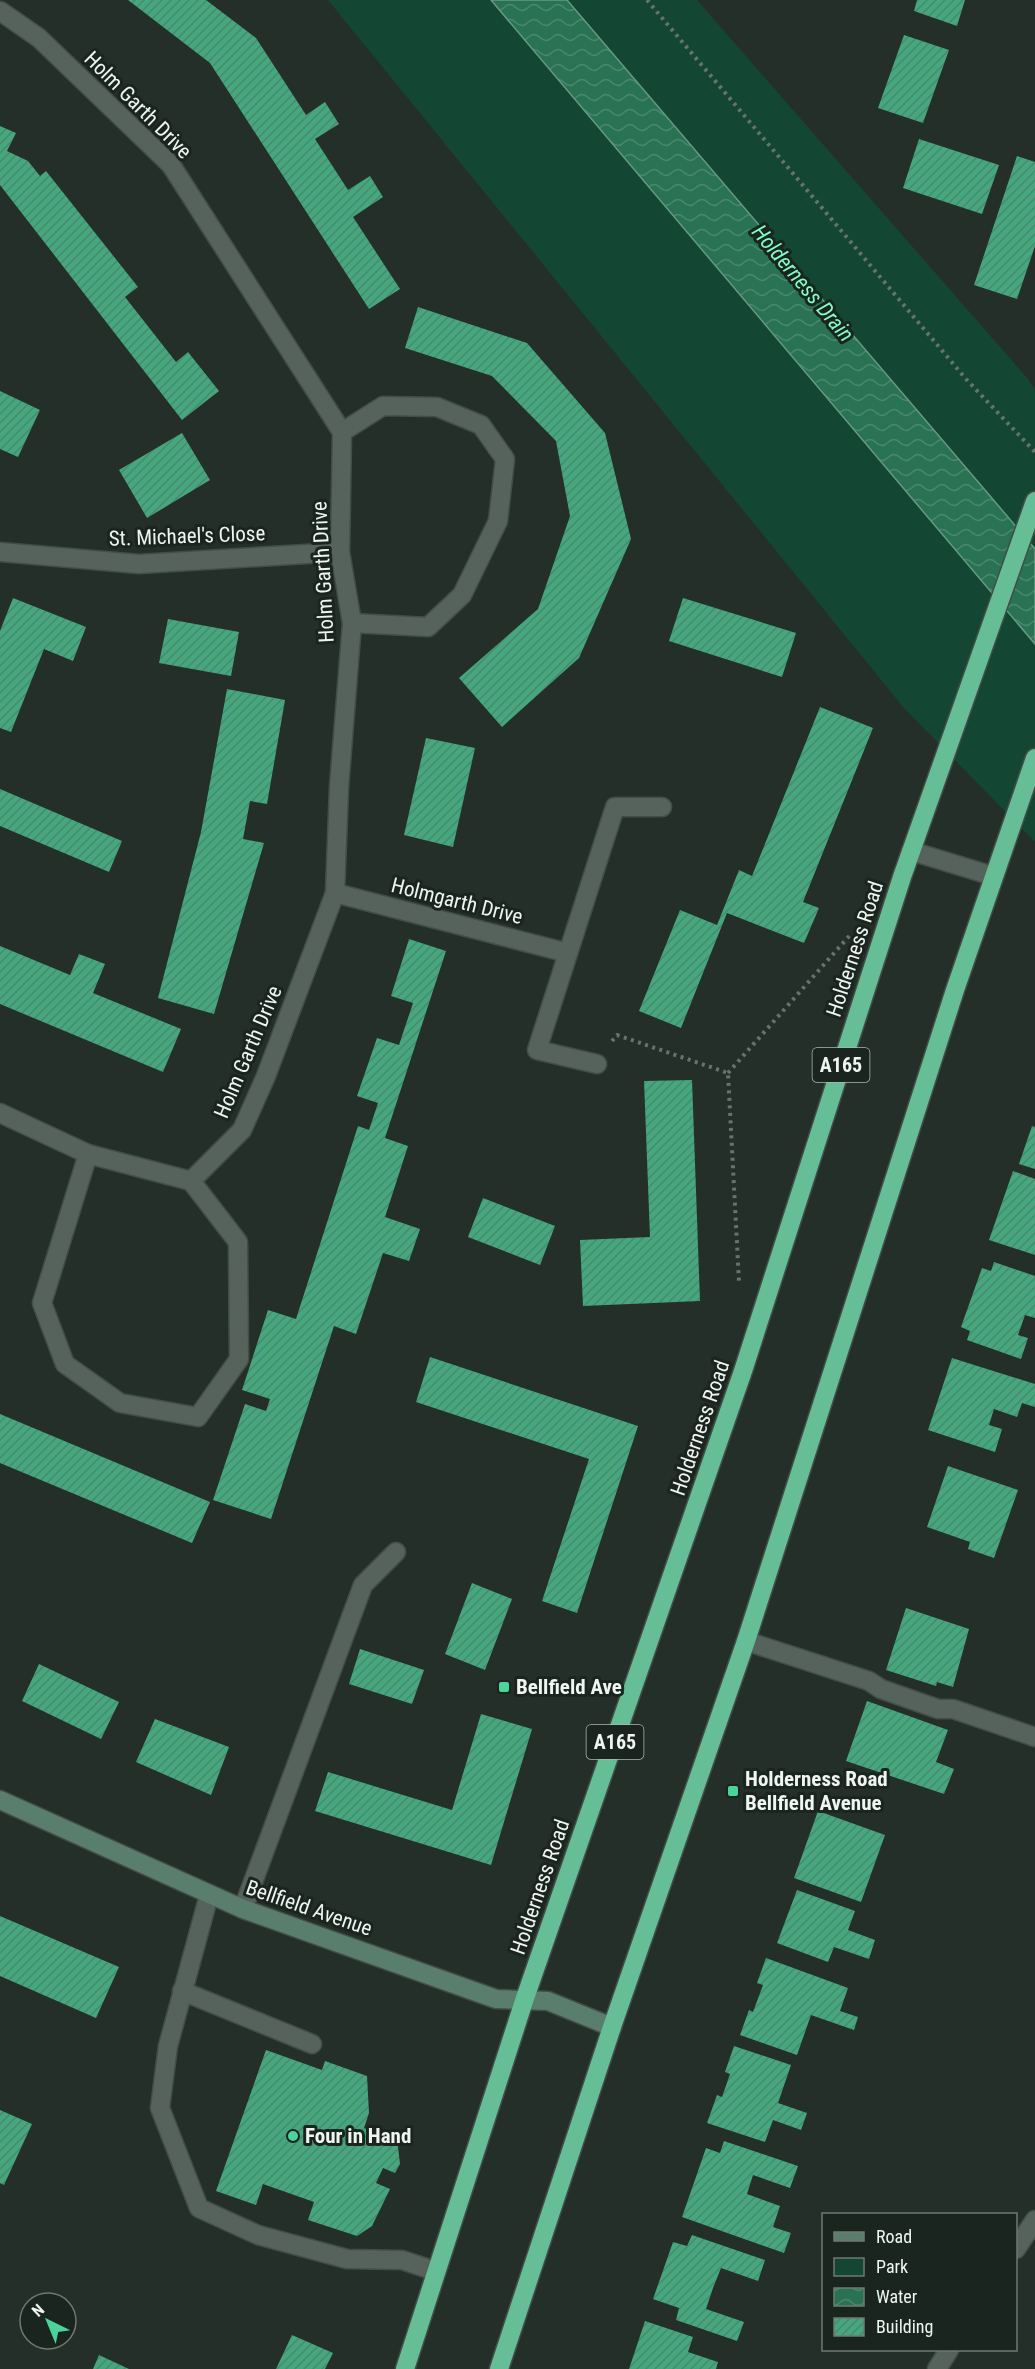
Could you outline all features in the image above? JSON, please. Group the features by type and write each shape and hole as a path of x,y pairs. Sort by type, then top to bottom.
{"highway":[{"name":"Holderness Road","path":"405,2369 524,2001 705,1484 911,851 981,648 1035,501"},
{"path":"499,2369 612,2026 746,1641 993,876 1035,758"}],"street":[{"name":"Holm Garth Drive","path":"0,11 39,39 171,165 342,432 340,552 352,623 339,787 335,893 266,1076 242,1130 191,1181"},
{"path":"342,432 383,406 437,407 481,425 505,459 498,521 462,595 428,627 352,623"},
{"name":"St. Michael's Close","path":"0,552 139,564 340,552"},
{"path":"597,1065 537,1050 615,807 662,807"},
{"path":"911,851 993,876"},
{"name":"Holmgarth Drive","path":"335,893 568,953"},
{"path":"0,1113 88,1154 191,1181 238,1242 239,1359 198,1417 120,1404 65,1364 42,1303 88,1154"},
{"path":"243,1909 363,1586 396,1552"},
{"path":"746,1641 870,1681 881,1689 938,1709 953,1709 1035,1737"},
{"name":"Bellfield Avenue","path":"0,1800 243,1909 496,1999 548,2001 612,2026"},
{"path":"209,1895 168,2046 160,2108 199,2208 258,2235 347,2259 402,2260 435,2271"},
{"path":"182,1991 312,2044"},
{"path":"1017,2247 1035,2220"},
{"path":"937,2369 948,2351"}],"path":[{"path":"647,0 966,379 1035,452"},
{"path":"739,1287 728,1072 854,930"},
{"path":"597,1065 617,1035 728,1072"}],"green space":[{"path":"328,0 493,0 961,556 986,490 567,0 697,0 1028,379 1035,389 1035,842 904,708"}],"water":[{"name":"Holderness Drain","path":"491,0 567,0 1035,549 1035,644"}],"building":[{"path":"128,0 206,0 256,38 306,115 325,102 339,124 315,139 348,190 370,176 383,197 353,217 400,289 369,309 210,63"},
{"path":"917,0 965,0 957,26 914,11"},
{"path":"904,35 949,50 923,123 878,108"},
{"path":"0,126 16,133 7,151 28,161 40,176 46,171 138,287 125,297 176,362 188,352 219,391 182,420 0,185"},
{"path":"919,139 999,165 982,214 903,188"},
{"path":"1017,156 1035,162 1035,246 1017,299 974,285"},
{"path":"418,307 527,343 605,433 631,539 579,658 502,727 459,678 538,609 570,516 556,441 492,376 405,348"},
{"path":"0,391 40,410 18,457 0,449"},
{"path":"182,433 210,480 147,518 119,470"},
{"path":"13,598 86,627 73,661 44,649 11,732 0,728 0,631"},
{"path":"683,598 796,633 782,677 669,641"},
{"path":"168,619 239,632 231,676 159,663"},
{"path":"227,689 285,700 267,804 250,801 243,839 264,843 214,1014 158,998 201,832"},
{"path":"820,707 873,728 803,902 819,908 804,943 727,913 681,1028 639,1011 680,910 717,925 739,870 752,876"},
{"path":"426,738 475,748 453,847 404,835"},
{"path":"0,789 122,841 109,872 0,826"},
{"path":"409,939 446,951 385,1138 408,1146 385,1217 420,1229 409,1261 383,1253 356,1334 334,1326 271,1519 213,1500 245,1404 266,1411 270,1399 242,1390 268,1310 296,1319 358,1126 369,1130 378,1103 357,1096 377,1038 399,1045 413,1003 391,996"},
{"path":"0,946 70,975 79,954 105,964 93,993 181,1029 163,1072 0,1004"},
{"path":"692,1080 700,1301 583,1306 580,1240 650,1237 644,1081"},
{"path":"1032,1126 1035,1127 1035,1169 1019,1164"},
{"path":"1013,1171 1035,1179 1035,1255 989,1240"},
{"path":"483,1198 555,1226 540,1265 468,1237"},
{"path":"994,1262 1035,1276 1035,1318 1025,1315 1018,1335 1028,1338 1021,1359 967,1340 970,1331 961,1327 982,1268 991,1271"},
{"path":"430,1357 638,1426 577,1613 542,1601 589,1459 416,1402"},
{"path":"952,1358 1035,1384 1035,1407 1022,1403 1017,1417 994,1409 989,1425 1002,1429 995,1452 928,1430"},
{"path":"0,1414 210,1502 192,1543 0,1463"},
{"path":"948,1466 1018,1490 994,1558 968,1549 970,1542 927,1527"},
{"path":"472,1583 512,1599 485,1670 445,1654"},
{"path":"906,1608 969,1629 953,1687 937,1682 936,1686 886,1670"},
{"path":"360,1649 424,1670 412,1704 349,1684"},
{"path":"39,1664 119,1702 101,1739 22,1701"},
{"path":"867,1701 948,1730 936,1762 954,1769 944,1794 846,1761"},
{"path":"481,1714 532,1729 491,1865 315,1811 328,1772 452,1810"},
{"path":"155,1719 229,1747 211,1795 136,1762"},
{"path":"818,1811 885,1835 861,1902 794,1878"},
{"path":"797,1890 855,1911 848,1930 875,1940 869,1959 834,1947 828,1962 777,1943"},
{"path":"0,1916 119,1967 96,2018 0,1976"},
{"path":"766,1958 848,1988 840,2011 858,2017 854,2030 811,2015 797,2055 740,2035 749,2010 753,2012 763,1985 757,1983"},
{"path":"734,2046 791,2065 778,2103 807,2113 801,2130 773,2120 765,2142 707,2123 717,2095 722,2097 730,2074 725,2072"},
{"path":"266,2050 322,2070 325,2061 367,2076 369,2113 364,2128 397,2138 400,2164 395,2173 383,2168 376,2183 390,2189 372,2226 357,2236 308,2220 314,2202 263,2184 256,2205 216,2191"},
{"path":"0,2110 32,2124 4,2185 0,2183"},
{"path":"724,2141 798,2166 790,2188 753,2175 747,2194 780,2206 773,2227 791,2233 784,2253 682,2217 706,2148 720,2153"},
{"path":"692,2235 765,2260 758,2281 721,2268 713,2288 706,2309 744,2322 737,2341 676,2320 679,2308 653,2299 673,2242 687,2246"},
{"path":"645,2321 693,2337 688,2352 718,2362 716,2369 629,2369"},
{"path":"292,2335 333,2353 325,2369 276,2369"},
{"path":"99,2355 129,2369 93,2369"}],"place":[{"name":"Bellfield Ave","path":"504,1687"},
{"name":"Holderness Road Bellfield Avenue","path":"733,1791"},
{"name":"Four in Hand","path":"293,2136"}]}
